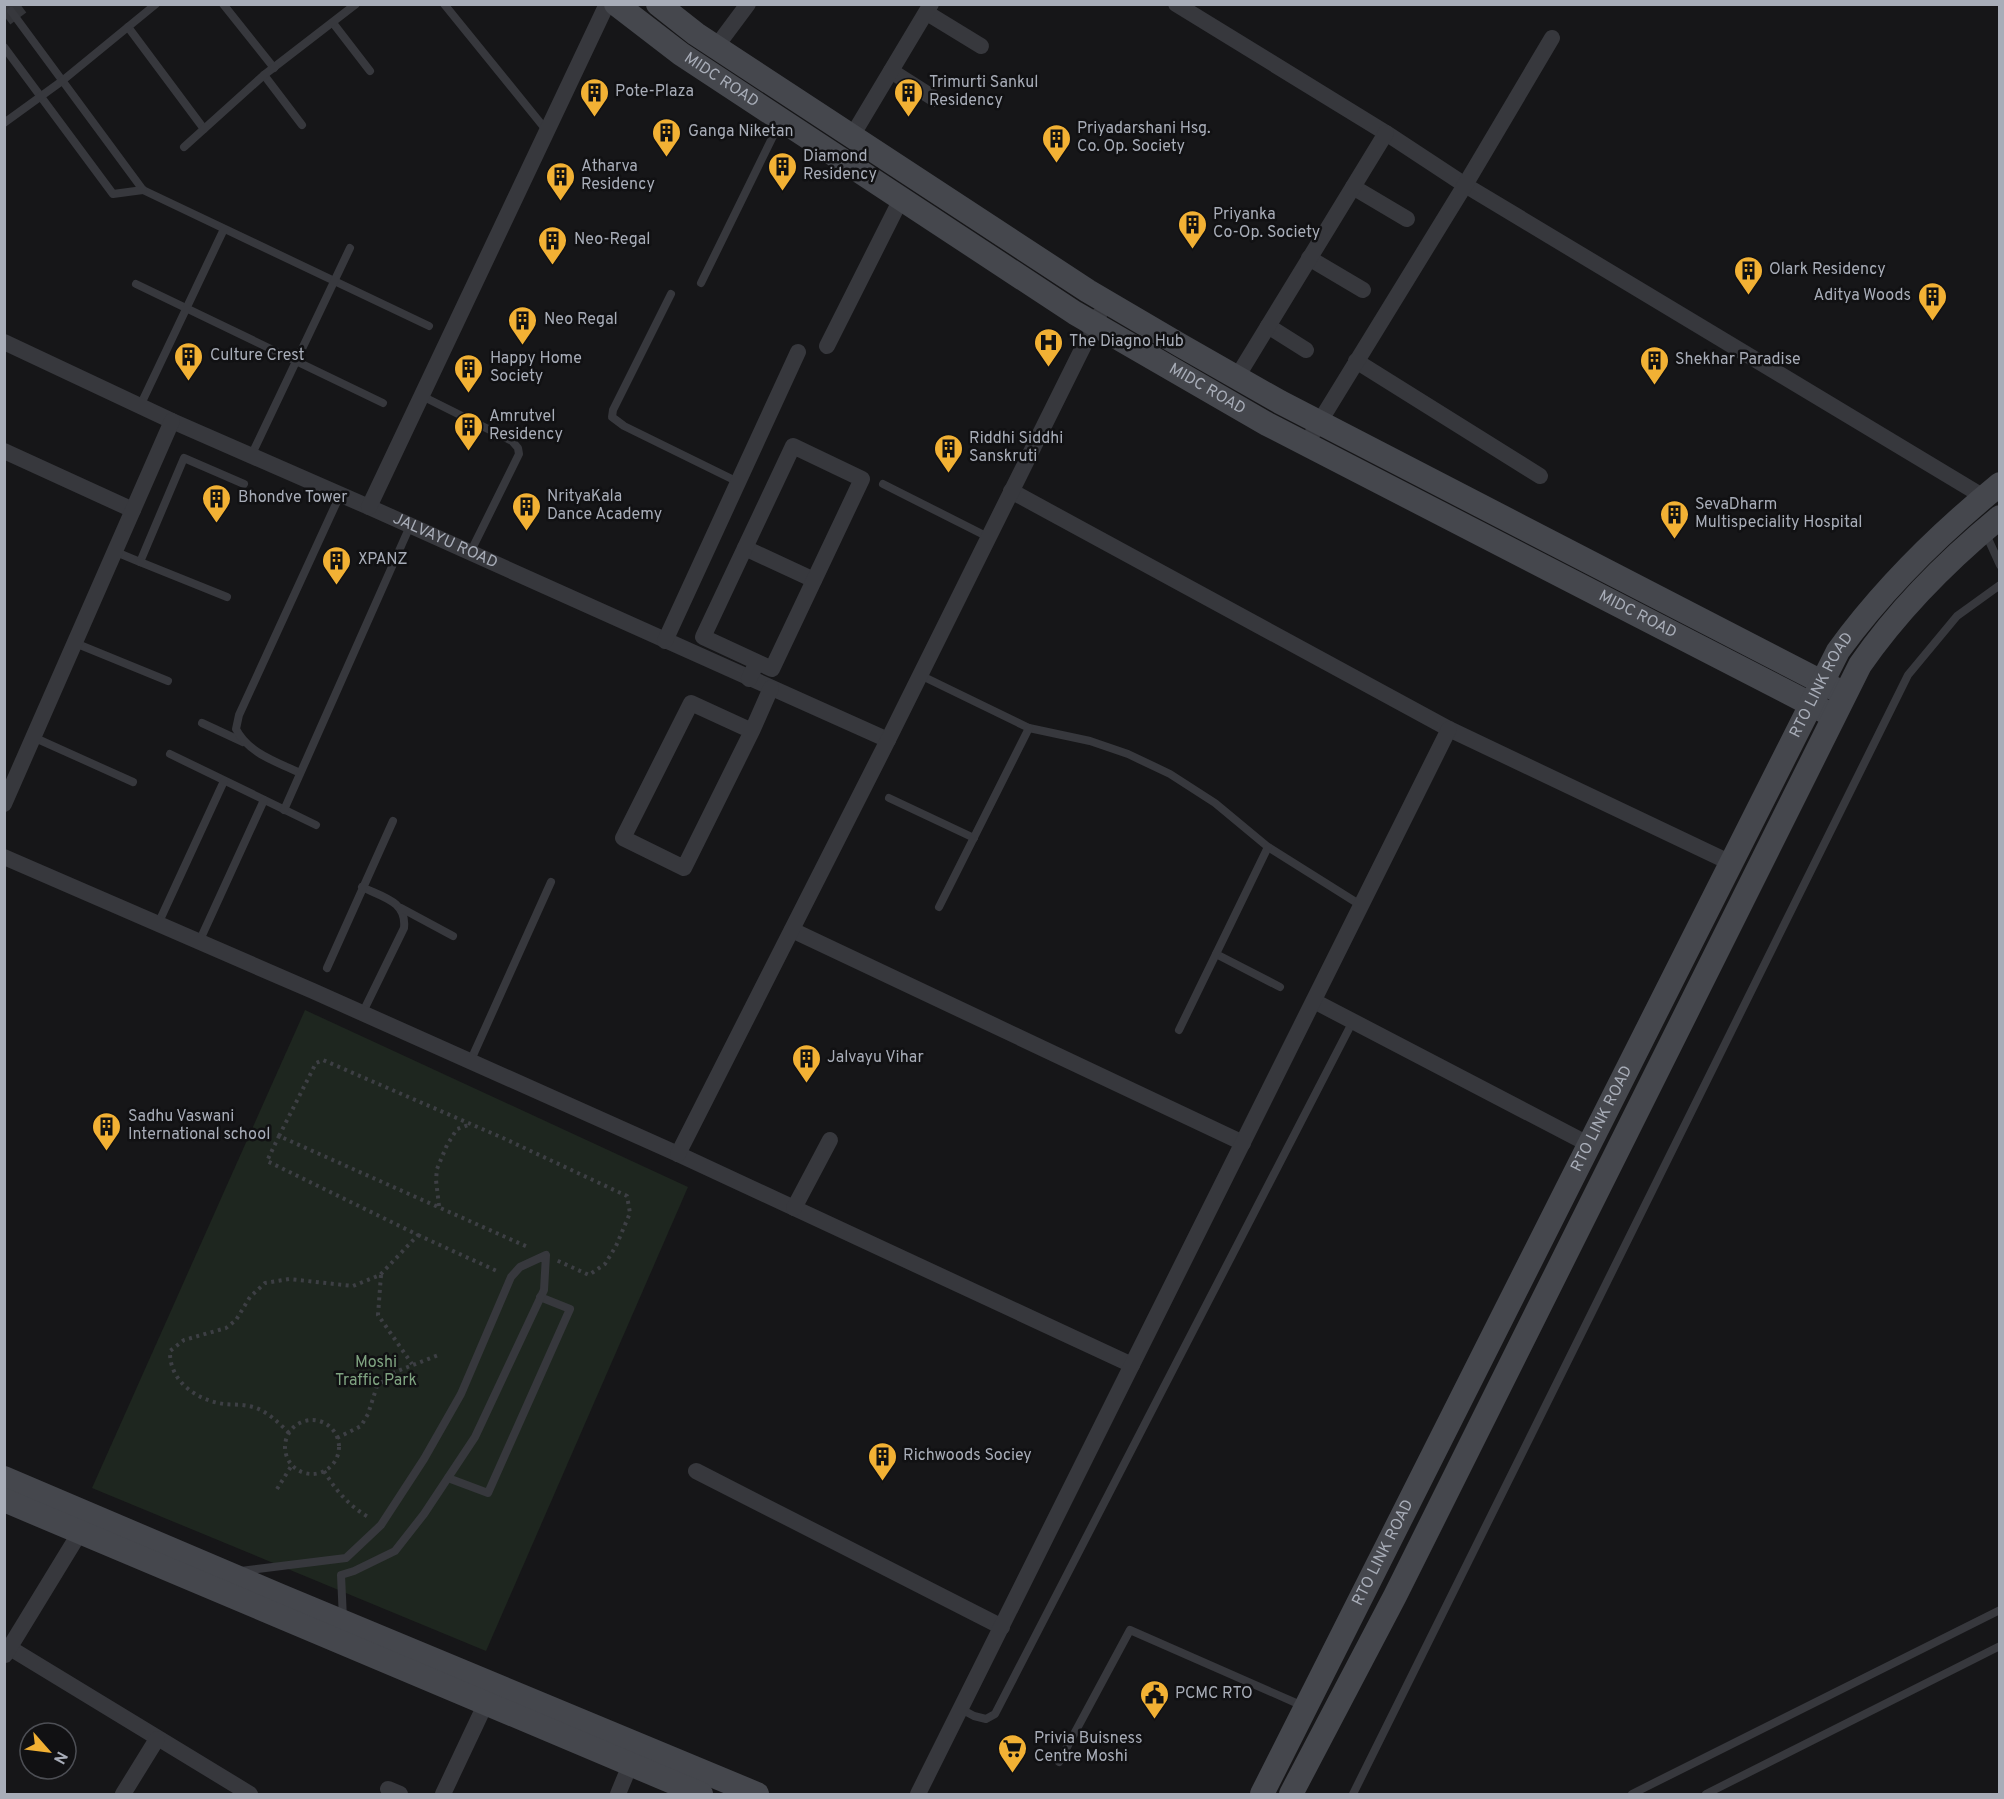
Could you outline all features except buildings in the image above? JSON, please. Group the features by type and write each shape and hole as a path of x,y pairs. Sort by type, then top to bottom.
{"main road":[{"name":"MIDC ROAD","path":"616,4 681,54 1094,324 1267,424 1834,716"},
{"name":"MIDC ROAD","path":"658,4 716,47 1107,302 1318,422 1845,694"},
{"name":"RTO LINK ROAD","path":"1262,1794 1838,651 1853,631 1932,544 1992,490"},
{"name":"RTO LINK ROAD","path":"1292,1794 1405,1574 1860,664 1872,646 1949,562 1992,523"},
{"path":"4,1478 86,1523 485,1705 630,1765 669,1788 701,1794"},
{"path":"4,1500 86,1523 226,1573 758,1794"}],"street":[{"path":"369,507 607,4"},
{"path":"716,47 748,4"},
{"path":"1176,4 1386,132 1465,185 1992,490"},
{"path":"852,136 929,8 981,46"},
{"path":"1306,444 1552,38"},
{"path":"891,71 936,99"},
{"path":"1237,377 1386,132"},
{"path":"1353,187 1407,219"},
{"path":"827,346 901,199"},
{"path":"1309,258 1363,290"},
{"path":"678,1154 1107,302"},
{"path":"1268,326 1306,350"},
{"name":"JALVAYU ROAD","path":"4,342 172,421 888,740"},
{"path":"665,641 798,352"},
{"path":"1356,361 1540,476"},
{"path":"4,804 172,421"},
{"path":"793,446 862,479 772,669 703,637 745,548 793,446"},
{"path":"4,451 133,510"},
{"path":"1011,491 1449,729 1731,863"},
{"path":"745,548 814,580"},
{"path":"749,679 756,662"},
{"path":"752,731 691,703 623,838 684,868 752,731 771,688"},
{"path":"918,1794 1449,729"},
{"path":"4,857 678,1154 1132,1365"},
{"path":"792,930 1243,1143"},
{"path":"1314,1001 1590,1145"},
{"path":"795,1208 831,1140"},
{"path":"696,1471 1002,1627"},
{"path":"86,1523 7,1652 90,1696 250,1794"},
{"path":"443,1794 485,1705"},
{"path":"123,1794 157,1739"},
{"path":"618,1794 630,1765"}],"lane":[{"path":"4,123 62,81 156,4"},
{"path":"223,4 274,68"},
{"path":"183,147 264,75 356,4"},
{"path":"444,4 547,131"},
{"path":"11,11 143,190 429,326"},
{"path":"333,23 370,71"},
{"path":"128,27 204,129"},
{"path":"4,47 112,194 143,190"},
{"path":"264,75 302,125"},
{"path":"701,284 782,120"},
{"path":"140,406 224,229"},
{"path":"251,456 350,248"},
{"path":"136,284 383,403"},
{"path":"671,294 613,410 612,417 624,426 738,482"},
{"path":"422,396 512,441 518,448 519,454 470,553"},
{"path":"140,562 184,458 244,484"},
{"path":"883,484 988,537"},
{"path":"243,743 236,729 239,715 340,495"},
{"path":"1992,523 2000,565"},
{"path":"284,810 410,526"},
{"path":"116,552 227,597"},
{"path":"1353,1794 1908,675 1957,616 2000,585"},
{"path":"75,643 168,681"},
{"path":"920,675 1029,728 1099,744 1128,754 1170,774 1215,803 1268,847 1362,906"},
{"path":"202,723 300,773"},
{"path":"939,907 1029,728"},
{"path":"33,737 133,782"},
{"path":"170,754 316,825"},
{"path":"158,924 224,781"},
{"path":"889,798 974,838"},
{"path":"199,942 264,800"},
{"path":"327,968 393,821"},
{"path":"1179,1029 1268,847"},
{"path":"471,1062 551,882"},
{"path":"362,887 453,936"},
{"path":"363,1014 404,928 405,917 401,908"},
{"path":"1216,954 1280,987"},
{"path":"961,1709 986,1719 995,1714 1353,1022"},
{"path":"226,1573 346,1558 381,1525 424,1459 461,1394 511,1277 520,1267 546,1255 543,1290 475,1437 395,1551 341,1575 343,1622"},
{"path":"448,1478 488,1493 570,1309 540,1297"},
{"path":"1632,1794 2000,1610"},
{"path":"1059,1762 1130,1630 1306,1707"},
{"path":"1706,1794 2000,1646"}],"path":[{"path":"279,1136 589,1275 605,1264 616,1246 630,1213 627,1196 472,1124 323,1060 316,1063 279,1136 267,1161 418,1235 511,1277"},
{"path":"439,1206 437,1168 457,1129 472,1124"},
{"path":"289,1432 259,1409 248,1405 203,1399 187,1389 178,1379 170,1363 170,1351 184,1340 226,1328 236,1320 250,1296 265,1283 289,1279 354,1286 381,1274 418,1235"},
{"path":"381,1274 378,1315 412,1365"},
{"path":"337,1438 361,1426 368,1414 377,1386 395,1372 441,1354"},
{"path":"311,1420 328,1425 337,1438 339,1449 336,1458 323,1471 306,1473 292,1465 285,1449 289,1432 302,1422 311,1420"},
{"path":"277,1489 292,1465"},
{"path":"323,1471 333,1487 355,1509 381,1525"}],"green space":[{"name":"Moshi Traffic Park","path":"305,1010 688,1187 486,1651 92,1488"}],"tunnel":[{"path":"4,16 20,4"}],"place":[{"name":"Pote-Plaza","path":"594,118"},
{"name":"Trimurti Sankul Residency","path":"908,118"},
{"name":"Ganga Niketan","path":"667,158"},
{"name":"Priyadarshani Hsg. Co. Op. Society","path":"1056,164"},
{"name":"Diamond Residency","path":"782,192"},
{"name":"Atharva Residency","path":"560,202"},
{"name":"Priyanka Co-Op. Society","path":"1192,250"},
{"name":"Neo-Regal","path":"553,266"},
{"name":"Olark Residency","path":"1748,296"},
{"name":"Aditya Woods","path":"1932,322"},
{"name":"Neo Regal","path":"523,346"},
{"name":"The Diagno Hub","path":"1048,368"},
{"name":"Culture Crest","path":"189,382"},
{"name":"Shekhar Paradise","path":"1654,386"},
{"name":"Happy Home Society","path":"469,394"},
{"name":"Amrutvel Residency","path":"468,452"},
{"name":"Riddhi Siddhi Sanskruti","path":"948,474"},
{"name":"Bhondve Tower","path":"217,524"},
{"name":"NrityaKala Dance Academy","path":"526,532"},
{"name":"SevaDharm Multispeciality Hospital","path":"1674,540"},
{"name":"XPANZ","path":"337,586"},
{"name":"Jalvayu Vihar","path":"806,1084"},
{"name":"Sadhu Vaswani International school","path":"107,1152"},
{"name":"Richwoods Sociey","path":"882,1482"},
{"name":"PCMC RTO","path":"1154,1720"},
{"name":"Privia Buisness Centre Moshi","path":"1013,1774"}]}
